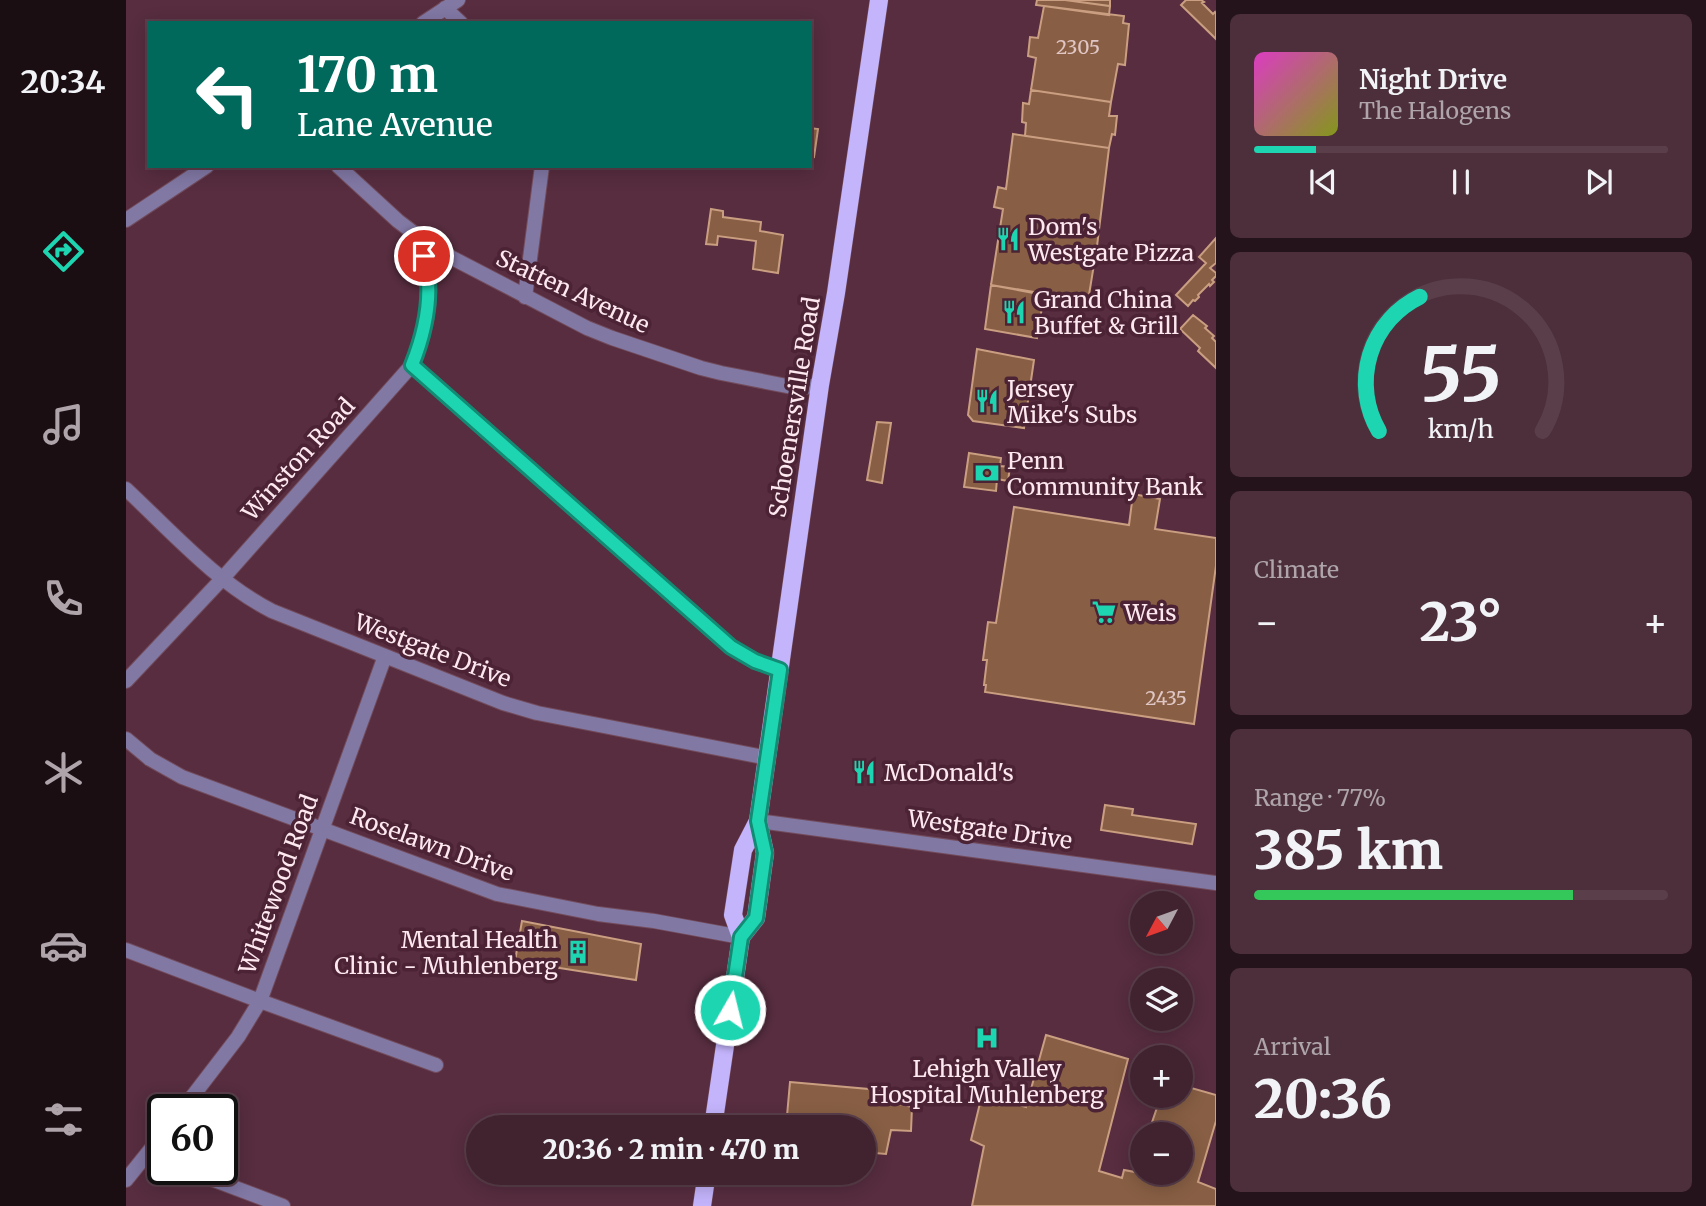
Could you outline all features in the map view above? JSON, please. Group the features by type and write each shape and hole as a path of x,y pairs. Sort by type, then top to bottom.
{"main road":[{"name":"Schoenersville Road","path":"715,1115 741,937 733,915 743,850 758,821 820,385 879,0"},
{"path":"702,1206 705,1185"}],"street":[{"path":"427,21 458,0"},
{"path":"445,8 459,21"},
{"path":"126,220 204,168"},
{"name":"Statten Avenue","path":"340,168 415,235 456,262 587,328 701,368 797,388 820,385"},
{"path":"525,297 542,168"},
{"name":"Winston Road","path":"126,681 222,579 412,365 421,343 429,291 427,269 415,235"},
{"path":"412,365 731,647 755,661 780,670"},
{"name":"Westgate Drive","path":"126,489 222,579 252,601 272,611 503,704 768,758"},
{"name":"Whitewood Road","path":"194,1094 238,1037 260,1001 385,656"},
{"name":"Roselawn Drive","path":"126,740 150,759 182,777 481,888 513,898 741,937"},
{"name":"Westgate Drive","path":"758,821 1216,883"},
{"path":"126,950 436,1065"},
{"path":"126,1180 147,1155"},
{"path":"227,1185 283,1206"}],"building":[{"path":"1037,0 1065,0 1110,6 1109,15 1036,5"},
{"path":"1065,0 1110,0 1110,6"},
{"path":"1186,0 1201,0 1213,14 1215,12 1216,39 1181,5"},
{"path":"1044,6 1124,16 1123,23 1129,24 1125,65 1118,64 1111,102 1031,90 1036,58 1028,56 1030,37 1038,38"},
{"path":"1031,90 1111,102 1109,116 1117,116 1115,135 1112,134 1109,148 1025,136 1026,123 1022,122 1023,103 1029,104"},
{"path":"812,128 818,129 812,156"},
{"path":"1013,134 1109,148 1088,301 991,285 1003,209 994,207 998,187 1006,189"},
{"path":"711,209 723,211 723,217 761,222 760,231 783,235 778,273 753,269 756,241 718,236 717,245 706,244"},
{"path":"1216,238 1216,263 1210,268 1216,273 1212,280 1214,282 1188,306 1176,295 1206,263 1199,257"},
{"name":"Grand China Buffet & Grill","path":"991,285 1044,295 1037,338 985,329"},
{"path":"1193,315 1207,326 1205,328 1214,336 1212,338 1216,342 1216,368 1180,329"},
{"path":"977,349 1034,360 1024,428 973,421 968,415"},
{"path":"877,422 891,423 882,483 867,480"},
{"name":"Penn Community Bank","path":"969,453 1001,458 1000,466 1010,467 1008,481 997,479 996,491 964,487"},
{"path":"1133,494 1160,499 1155,529 1216,538 1216,566 1194,724 985,692 987,660 983,660 988,622 996,623 1014,507 1129,525"},
{"path":"1105,805 1133,809 1132,815 1196,824 1192,844 1101,830"},
{"name":"Mental Health Clinic - Muhlenberg","path":"522,921 641,944 636,980 515,961"},
{"path":"1046,1035 1128,1059 1099,1171 1122,1178 1124,1170 1130,1171 1130,1185 1193,1185 1193,1122 1152,1122 1157,1108 1193,1108 1193,1088 1216,1095 1216,1121 1198,1182 1216,1189 1216,1206 972,1206 984,1146 971,1140 982,1095 1026,1107"},
{"path":"790,1082 891,1091 890,1102 912,1107 911,1131 891,1130 886,1154 876,1153 876,1115 787,1115"}],"place":[{"name":"Dom's Westgate Pizza","path":"1008,239"},
{"name":"Grand China Buffet & Grill","path":"1014,312"},
{"name":"Jersey Mike's Subs","path":"987,401"},
{"name":"Penn Community Bank","path":"987,473"},
{"name":"Weis","path":"1104,612"},
{"name":"McDonald's","path":"864,772"},
{"name":"Mental Health Clinic - Muhlenberg","path":"578,952"},
{"name":"Lehigh Valley Hospital Muhlenberg","path":"987,1038"}],"route":[{"path":"424,256 429,291 427,316 421,343 412,365 731,647 746,657 780,670 758,821 765,853 756,918 741,937 730,1010"}]}
